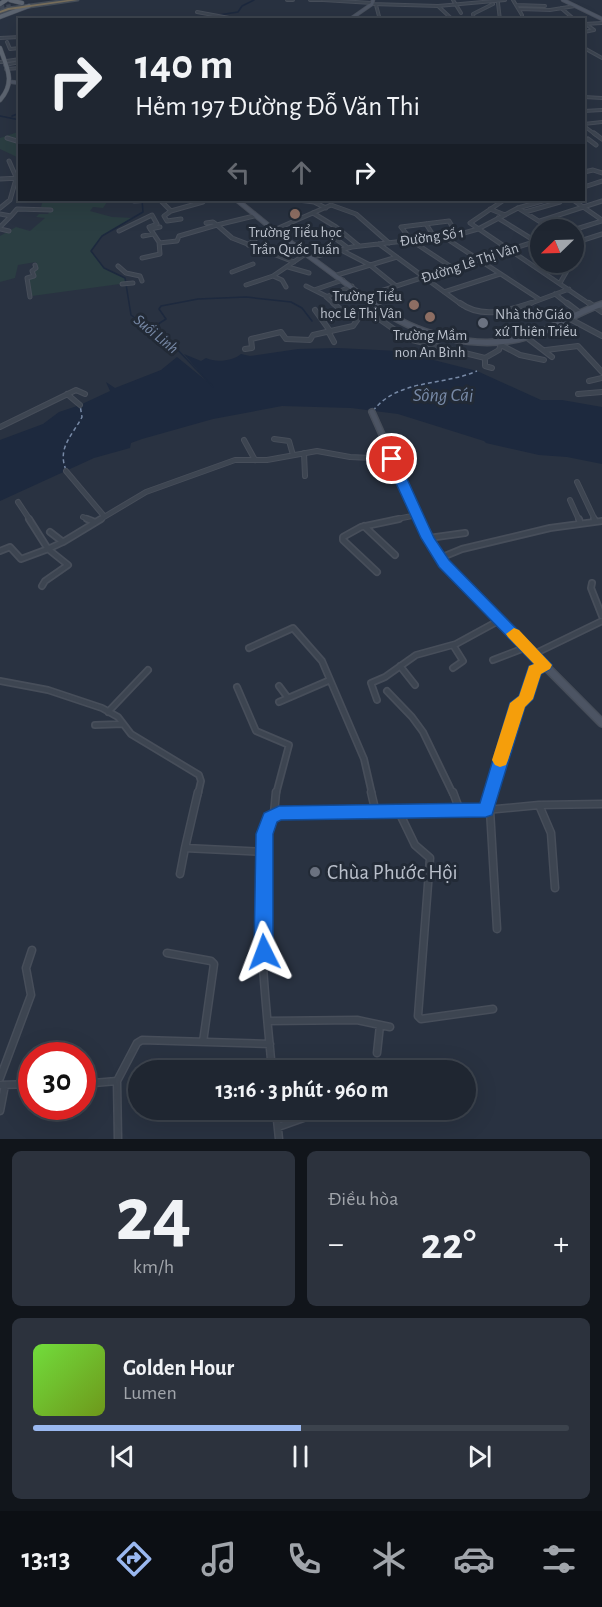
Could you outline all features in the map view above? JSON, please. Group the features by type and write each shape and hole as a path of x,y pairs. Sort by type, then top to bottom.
{"highway":[{"path":"5,3 46,0"},
{"path":"5,3 56,0"},
{"path":"5,3 65,0"},
{"path":"5,3 29,6 76,0"},
{"path":"0,12 5,3"}],"main road":[{"path":"562,0 602,22"},
{"path":"352,18 374,3"},
{"path":"0,17 29,6"},
{"path":"0,50 12,82 9,91 0,100"},
{"path":"12,82 18,83"},
{"path":"238,201 255,216 365,296 377,309 419,331 501,343 541,333 602,303"},
{"path":"372,412 417,515 440,558 602,723"}],"street":[{"path":"287,0 293,0"},
{"path":"453,0 461,13"},
{"path":"513,0 522,15"},
{"path":"309,1 438,6 501,1"},
{"path":"474,18 473,14 501,1"},
{"path":"500,18 501,1"},
{"path":"374,3 379,18"},
{"path":"517,5 545,6"},
{"path":"438,6 451,18"},
{"path":"520,9 575,6"},
{"path":"560,8 572,18"},
{"path":"197,12 224,18"},
{"path":"585,25 602,22"},
{"path":"585,25 594,30 585,32"},
{"path":"0,39 18,37"},
{"path":"7,42 10,49 18,48"},
{"path":"585,49 602,58"},
{"path":"4,64 18,58"},
{"path":"585,97 602,100"},
{"path":"585,111 602,110"},
{"path":"585,125 602,122"},
{"path":"585,126 602,139"},
{"path":"7,138 18,141"},
{"path":"588,140 596,145"},
{"path":"0,208 6,206 17,191 17,178 9,161"},
{"path":"585,172 593,170 602,173"},
{"path":"0,178 17,178"},
{"path":"585,187 602,181"},
{"path":"161,201 171,211"},
{"path":"165,218 165,214 171,211 202,201 209,207"},
{"path":"314,201 326,208"},
{"path":"502,201 470,221 478,229 602,312"},
{"name":"Đường Số 1","path":"313,257 359,246 457,235 478,229 518,208 542,201"},
{"path":"575,201 602,220"},
{"path":"546,219 602,201"},
{"path":"525,212 560,202"},
{"path":"274,230 331,206 343,207 377,230 389,243"},
{"path":"518,208 537,219"},
{"path":"9,231 0,228 17,209 51,210"},
{"path":"490,209 505,215"},
{"path":"313,213 336,227 359,246"},
{"path":"0,214 11,216"},
{"path":"0,219 6,215"},
{"path":"119,231 151,215 157,224 149,226 150,229"},
{"path":"159,243 177,241 179,236 255,216"},
{"path":"498,218 530,237"},
{"path":"155,220 181,219"},
{"path":"584,226 602,220"},
{"path":"453,268 412,241 401,227 449,221 457,235"},
{"path":"206,223 213,222 232,238 294,262"},
{"path":"426,224 435,238"},
{"path":"150,229 160,227"},
{"path":"142,258 160,254 159,243 150,229"},
{"path":"324,230 348,248"},
{"path":"143,236 153,234"},
{"path":"584,239 602,234"},
{"path":"248,245 259,236"},
{"path":"444,237 539,299"},
{"path":"379,244 468,309 483,313 508,309 569,289"},
{"name":"Đường Lê Thị Vân","path":"365,296 530,244"},
{"path":"340,249 370,265 396,286"},
{"path":"246,285 273,276 306,253"},
{"path":"337,275 397,257"},
{"path":"232,272 253,264"},
{"path":"30,297 27,278 34,276 32,271 36,265"},
{"path":"118,266 126,273 140,276 142,281"},
{"path":"288,267 309,273"},
{"path":"560,283 566,273"},
{"path":"444,291 500,274"},
{"path":"273,276 282,280 286,287"},
{"path":"314,290 344,280"},
{"path":"122,284 133,283"},
{"path":"306,286 326,296 347,315 356,313 360,316"},
{"path":"326,296 352,286"},
{"path":"555,294 580,314"},
{"path":"245,349 252,348 251,339 281,332 286,339 311,339 313,335 353,326 354,321 360,319 360,316 377,309"},
{"path":"377,309 375,316 408,339 485,358 499,350 501,343 522,356 544,360"},
{"path":"315,310 334,342"},
{"path":"570,319 602,336"},
{"path":"526,337 546,350 552,357"},
{"path":"546,350 578,346 602,372"},
{"path":"485,358 485,366 492,368"},
{"path":"589,381 602,378"},
{"path":"0,428 79,389 85,394"},
{"path":"578,394 602,392"},
{"path":"67,394 80,405"},
{"path":"274,439 289,441 293,455"},
{"path":"244,440 255,460"},
{"path":"0,552 9,547 13,548 21,559 48,549 146,492 173,480 235,460 255,460 317,451 350,457 392,459"},
{"path":"304,453 306,476"},
{"path":"66,471 104,516"},
{"path":"577,482 595,521"},
{"path":"570,500 580,522"},
{"path":"18,502 48,549 68,565 42,585"},
{"path":"377,572 343,540 345,534 364,526 417,515"},
{"path":"84,517 95,522"},
{"path":"440,558 462,549 580,522 602,521"},
{"path":"364,526 395,555"},
{"path":"50,532 63,542"},
{"path":"428,538 442,539 465,533"},
{"path":"592,583 591,588 602,616"},
{"path":"377,700 371,683 385,677 426,650 453,645 500,620"},
{"path":"534,654 602,621"},
{"path":"249,648 293,628 322,661 364,759 376,813"},
{"path":"453,645 464,661 453,668"},
{"path":"493,660 527,647"},
{"path":"497,929 488,810 518,703 525,699 534,670 545,665"},
{"path":"399,666 416,685"},
{"path":"108,712 148,669"},
{"path":"0,681 48,690 108,712 118,717 131,734 199,775 201,781 180,874"},
{"path":"279,702 330,681"},
{"path":"279,686 288,698"},
{"path":"237,687 256,731 288,744 276,789 274,814 270,818 265,834 264,852 262,930 271,1060"},
{"path":"387,691 394,703 416,720 436,750 460,810"},
{"path":"95,725 123,724"},
{"path":"274,814 488,810 539,805 602,804"},
{"path":"539,805 551,833 555,888"},
{"path":"399,812 415,845 430,858 418,1016 422,1019 493,1009"},
{"path":"185,848 264,852"},
{"path":"0,1111 2,1083 31,995 26,968 32,950"},
{"path":"167,953 211,961 214,964 203,1042"},
{"path":"268,1021 357,1020 390,1027"},
{"path":"377,1053 380,1025"},
{"path":"118,1139 117,1081 140,1040 270,1044"},
{"path":"96,1083 117,1081"},
{"path":"2,1083 18,1084"},
{"path":"277,1120 279,1139"},
{"path":"278,1127 298,1120"}],"green space":[{"path":"18,132 18,158 0,149 0,138"},
{"path":"43,201 107,202 103,208 93,207 90,211 112,217 134,218 102,236 91,251 104,268 125,278 127,283 32,296 28,278 36,276 34,270 38,268 36,262 18,265 15,278 0,282 0,236 16,227 30,231 45,218 36,217 39,214 48,214 51,209 41,207"}],"water":[{"name":"Sông Cái","path":"298,349 398,351 477,371 541,400 562,400 602,407 602,464 567,457 539,455 486,443 398,414 351,408 282,406 213,419 142,439 131,443 130,448 94,458 0,501 0,440 43,424 59,412 110,391 106,382 115,388 161,370 177,357 209,383 184,354 201,361 206,358 219,361 229,360 241,354 250,356"}],"waterway":[{"path":"219,15 238,12 242,6 254,0"},
{"path":"207,18 214,16"},
{"path":"12,116 18,114"},
{"name":"Suối Linh","path":"0,116 18,120"},
{"name":"Suối Linh","path":"142,201 143,212 102,236 91,251 104,268 125,278 131,315 175,347 213,387"},
{"path":"152,328 166,319 159,309 161,306 198,299 246,297 291,302 302,308 312,321"}],"ferry route":[{"path":"373,411 383,401 407,388 477,371"},
{"path":"66,470 64,449 82,417 80,405"}],"tunnel":[{"path":"0,8 12,6"}],"slow traffic":[{"path":"500,760 518,703 525,699 534,670 545,665 514,634"}],"place":[{"name":"Trường Tiểu học Trần Quốc Tuấn","path":"295,214"},
{"name":"Trường Tiểu học Lê Thị Vân","path":"414,305"},
{"name":"Trường Mầm non An Bình","path":"430,317"},
{"name":"Nhà thờ Giáo xứ Thiên Triều","path":"483,323"},
{"name":"Chùa Phước Hội","path":"315,872"}],"route":[{"path":"264,952 262,930 265,834 270,818 279,813 486,810 518,703 525,699 534,670 545,665 444,564 428,538 392,459"}]}
